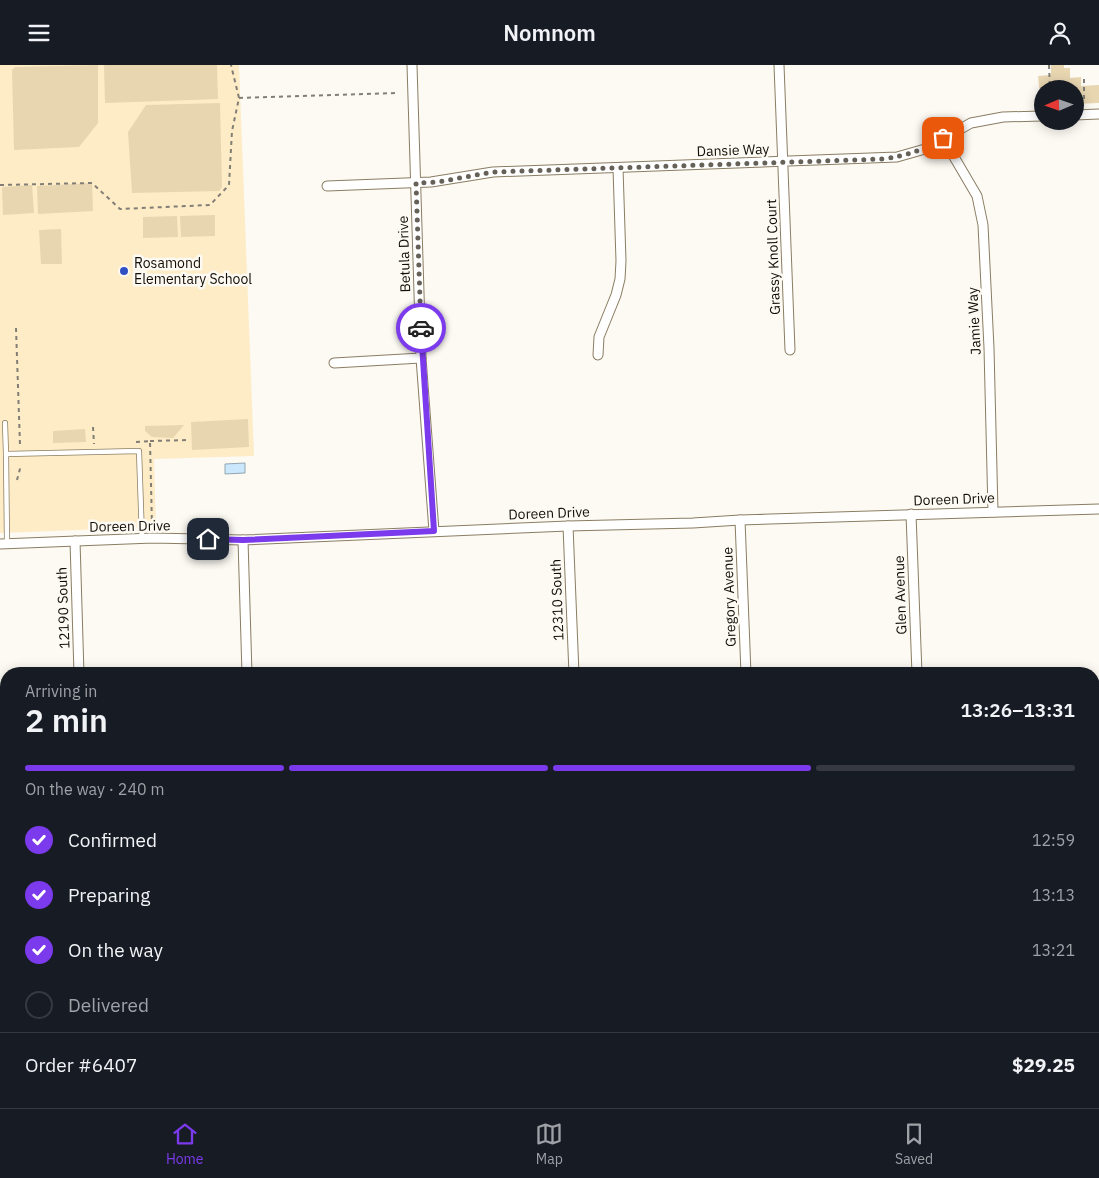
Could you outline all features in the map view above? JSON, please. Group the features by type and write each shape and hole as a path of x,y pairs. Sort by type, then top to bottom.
{"street":[{"name":"Betula Drive","path":"412,65 422,358 434,531"},
{"name":"Grassy Knoll Court","path":"779,65 790,350"},
{"path":"1084,115 1099,114"},
{"name":"Dansie Way","path":"327,186 438,182 493,172 783,163 897,157 925,149 971,123 984,120 1034,117"},
{"name":"Jamie Way","path":"943,138 977,196 983,225 994,512"},
{"path":"598,355 600,337 620,279 618,168"},
{"path":"334,363 422,358"},
{"name":"Doreen Drive","path":"4,543 153,538 243,540 568,526 1099,509"},
{"name":"Glen Avenue","path":"911,514 917,667"},
{"name":"Gregory Avenue","path":"740,520 746,667"},
{"name":"12310 South","path":"568,526 574,667"},
{"path":"243,540 247,667"},
{"name":"12190 South","path":"75,541 79,667"}],"lane":[{"path":"4,543 5,423"},
{"path":"6,453 139,451 142,539"}],"path":[{"path":"0,185 92,183 120,209 210,205 229,185 232,131 239,98 231,65"},
{"path":"1049,65 1050,80"},
{"path":"239,98 396,93"},
{"path":"16,328 20,447"},
{"path":"93,427 94,443"},
{"path":"132,442 189,440"},
{"path":"150,441 153,538"},
{"path":"17,480 20,465"}],"shaded area":[{"name":"Rosamond Elementary School","path":"0,65 239,65 254,456 154,459 156,527 0,533"},
{"path":"98,65 98,123 79,147 14,150 12,70 15,67"},
{"path":"104,65 217,65 218,99 105,103"},
{"path":"1051,65 1064,65 1064,68 1070,68 1070,78 1081,77 1081,80 1038,80 1038,76 1051,75"},
{"path":"1099,85 1099,103 1084,104 1084,86"},
{"path":"220,103 222,187 219,191 132,193 128,132 146,105"},
{"path":"92,183 93,211 38,214 37,186"},
{"path":"32,185 34,213 3,215 2,187"},
{"path":"215,215 215,236 181,237 180,216"},
{"path":"177,216 178,237 143,238 143,217"},
{"path":"61,229 62,264 41,264 39,230"},
{"path":"248,419 249,447 192,450 191,422"},
{"path":"184,425 173,438 152,437 145,431 145,426"},
{"path":"85,429 86,442 53,443 53,431"}],"water":[{"path":"245,463 245,473 225,474 225,464"}],"way so far":[{"path":"421,328 416,183 438,182 493,172 883,159 912,154 925,149 943,138"}],"place":[{"name":"Rosamond Elementary School","path":"124,271"}],"route":[{"path":"208,539 243,540 434,531 421,328"}]}
